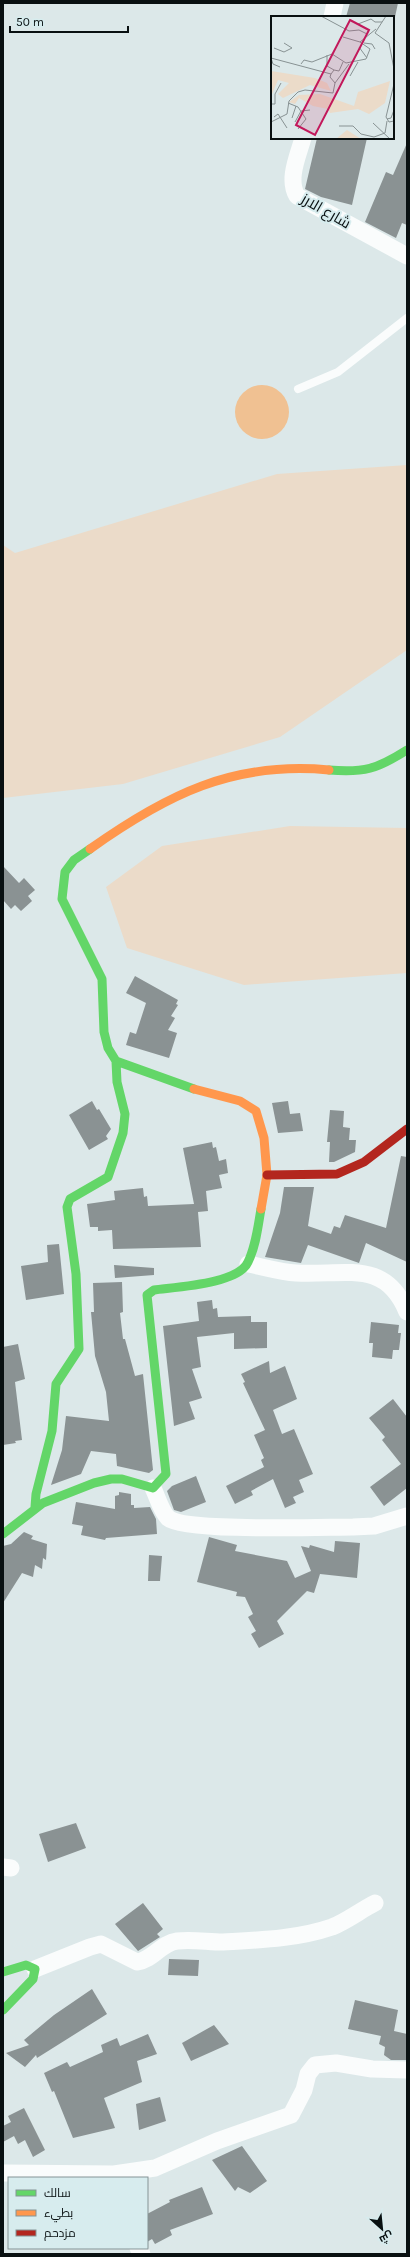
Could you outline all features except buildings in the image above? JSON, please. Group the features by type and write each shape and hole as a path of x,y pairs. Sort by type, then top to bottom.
{"street":[{"path":"332,16 335,3"},
{"name":"شارع الارز","path":"302,139 292,181 293,188 297,196 407,256"},
{"path":"35,1507 40,1479 52,1431 57,1378 73,1360 79,1349 76,1274 67,1207 70,1199 108,1177 123,1132 125,1114 117,1082 116,1061 108,1048 104,1032 102,979 62,899 66,872 74,860 132,819 170,798 201,785 224,778 273,769 299,767 345,771 369,770 385,764 407,750"},
{"path":"116,1061 207,1094 240,1101 251,1107 258,1117 264,1138 267,1175 255,1242 248,1264 238,1273 220,1280 154,1290 147,1295 166,1474 153,1488"},
{"path":"267,1175 337,1174 364,1162 407,1129"},
{"path":"248,1264 296,1273 332,1272 372,1274 390,1284 401,1297 407,1312"},
{"path":"3,1534 35,1507 48,1500 93,1483 111,1479 130,1480 153,1488 168,1518 180,1524 211,1527 352,1527 374,1526 407,1516"},
{"path":"3,1972 26,1965 35,1969 101,1944 137,1962 143,1962 166,1944 176,1941 221,1942 277,1938 315,1932 334,1926 375,1903"},
{"path":"3,2010 33,1979 35,1969"},
{"path":"3,2173 114,2174 155,2168 217,2141 246,2133 291,2115 297,2101 302,2096 308,2074 316,2066 336,2063 372,2069 407,2070"}],"lane":[{"path":"298,390 338,372 407,318"}],"shaded area":[{"path":"262,385 272,387 281,393 287,402 289,412 287,422 281,431 272,437 262,439 252,437 243,431 237,422 235,412 237,402 243,393 252,387"},
{"path":"407,465 407,650 280,737 123,784 3,798 3,545 15,553 277,474"},
{"path":"290,826 407,828 407,973 244,985 127,948 106,887 162,846"}],"traffic: fast":[{"path":"329,770 352,771 370,768 387,762 407,750"},
{"path":"90,849 74,860 65,872 62,899 102,979 104,1032 108,1048 116,1061 194,1089"},
{"path":"35,1507 36,1494 52,1431 56,1384 79,1349 76,1274 67,1207 70,1199 108,1177 123,1133 125,1114 117,1082 116,1061"},
{"path":"3,1534 43,1503 94,1483 111,1479 122,1479 153,1488 166,1474 147,1295 154,1290 191,1286 220,1280 242,1269 248,1262 253,1249 261,1209"},
{"path":"3,1972 26,1965 35,1969 33,1979 3,2010"}],"traffic: slow":[{"path":"90,849 146,813 174,798 202,786 231,777 262,771 294,769 329,770"},
{"path":"194,1089 240,1101 256,1111 264,1138 267,1175 261,1209"}],"traffic: jam":[{"path":"267,1175 337,1174 364,1162 407,1129"}]}
